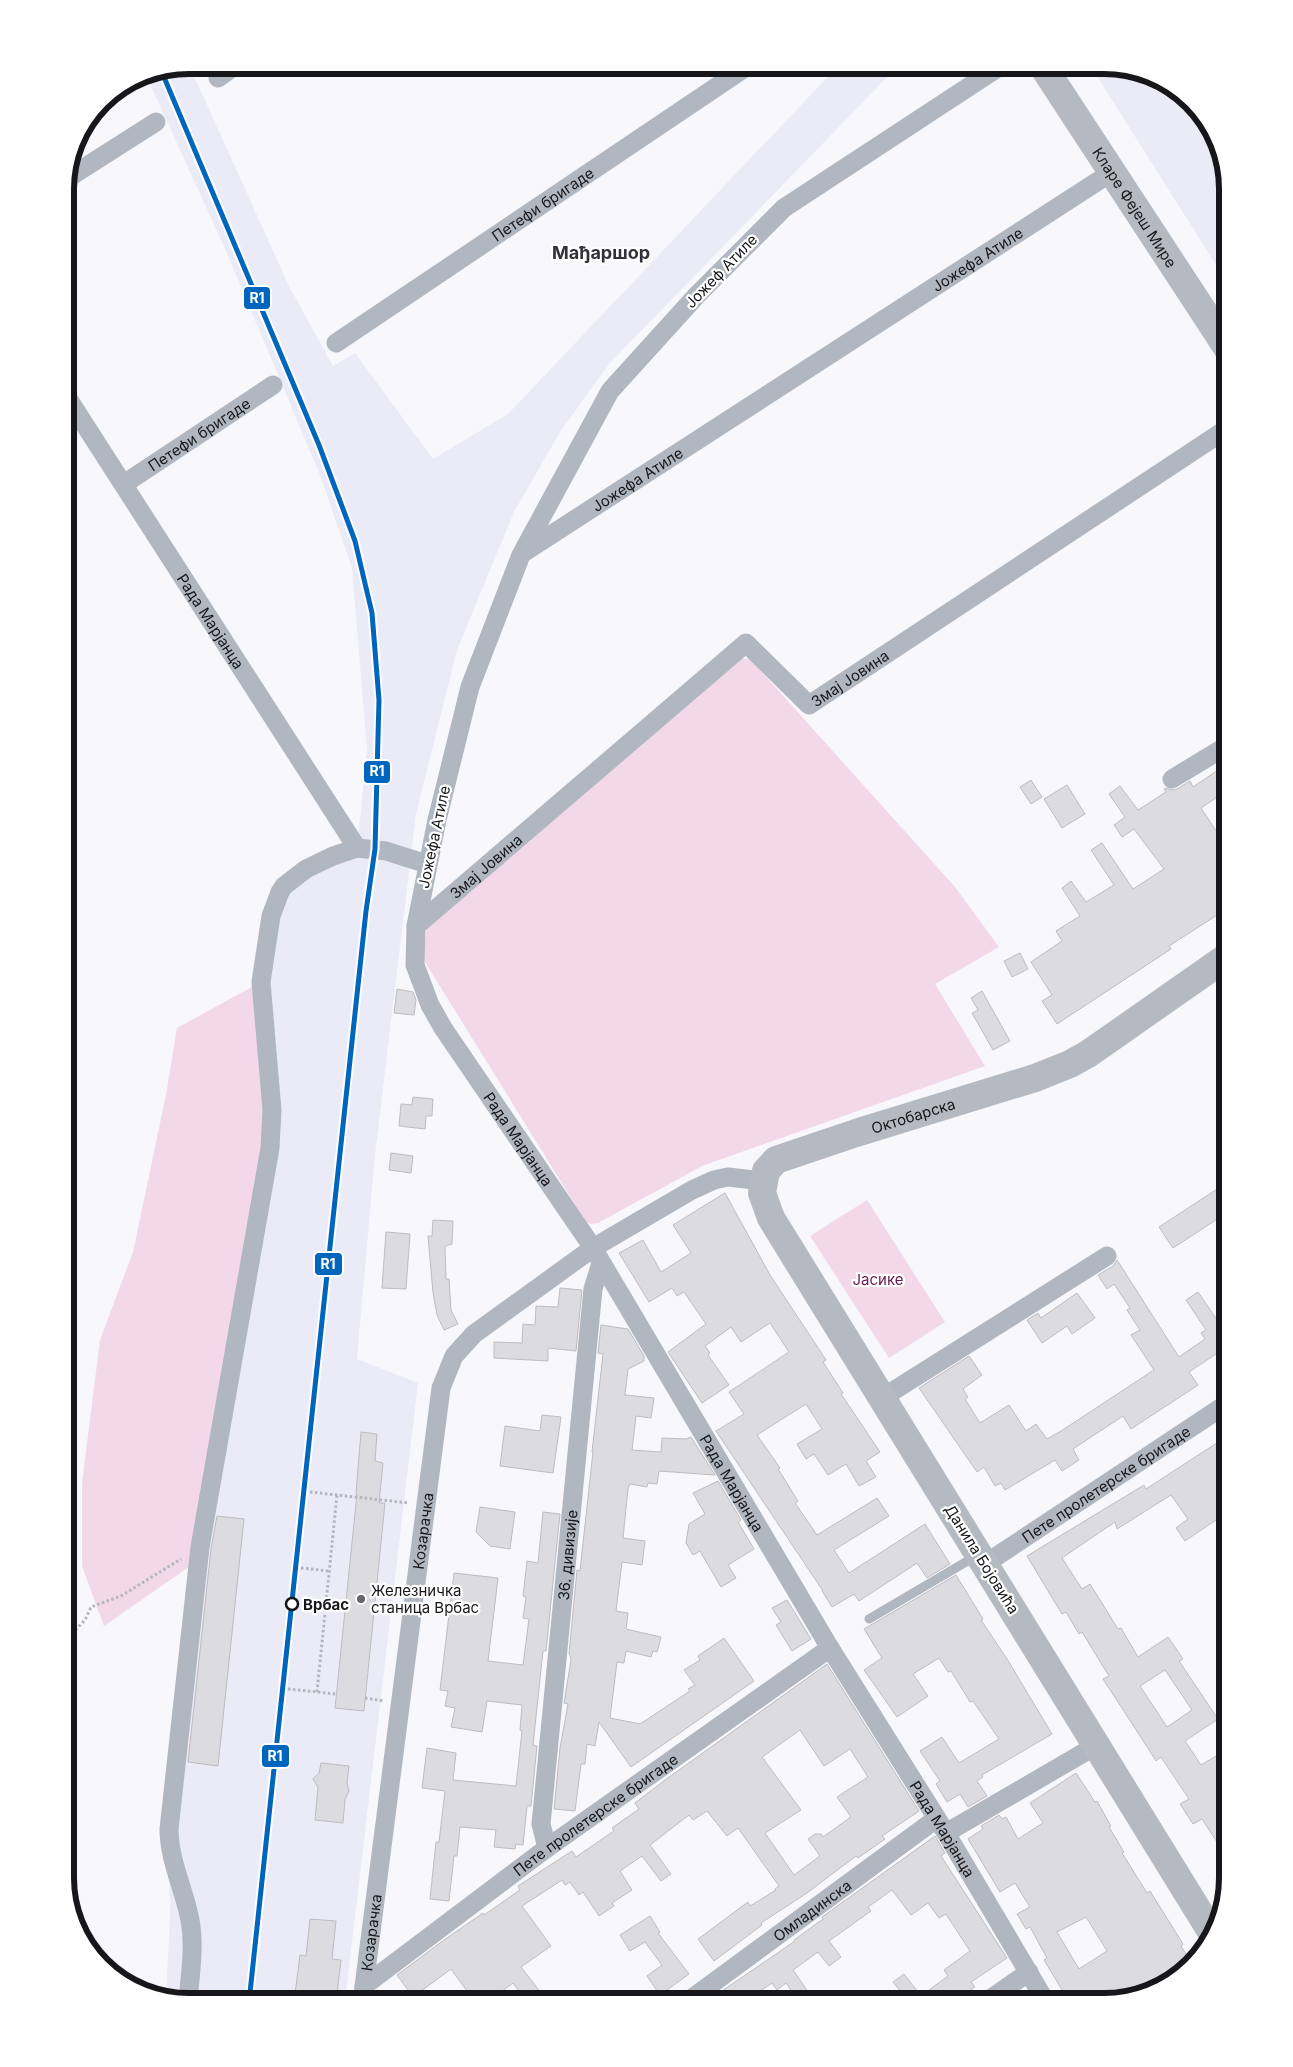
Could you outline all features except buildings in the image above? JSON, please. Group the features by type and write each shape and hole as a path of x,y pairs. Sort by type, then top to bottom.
{"main road":[{"name":"Кларе Фејеш Мире","path":"1048,74 1219,335"},
{"name":"Октобарска","path":"763,1181 770,1166 776,1160 783,1157 1036,1078 1070,1064 1088,1054 1219,962"},
{"name":"Данила Бојовића","path":"763,1181 762,1193 771,1218 1208,1927"}],"street":[{"path":"218,78 224,74"},
{"name":"Петефи бригаде","path":"336,343 736,74"},
{"name":"Јожеф Атиле","path":"521,555 610,391 697,295 784,208 988,74"},
{"path":"75,174 156,122"},
{"name":"Јожефа Атиле","path":"415,965 416,926 427,864 436,820 470,687 521,555 1112,172"},
{"name":"Петефи бригаде","path":"124,484 273,385"},
{"name":"Рада Марјанца","path":"74,408 357,848"},
{"name":"Змај Јовина","path":"416,926 746,643 809,705 1219,434"},
{"path":"1172,778 1219,750"},
{"path":"189,1993 192,1965 190,1921 169,1843 169,1829 200,1547 270,1148 272,1110 261,982 271,916 280,892 293,878 306,869 333,856 357,848 386,851 427,864"},
{"name":"Рада Марјанца","path":"415,965 430,1005 443,1028 597,1256 830,1648 941,1826 1041,1993"},
{"path":"597,1256 692,1190 714,1180 728,1177 763,1181"},
{"name":"Козарачка","path":"363,1993 440,1388 454,1356 474,1334 597,1256"},
{"name":"36. дивизије","path":"547,1848 541,1824 597,1256"},
{"path":"882,1398 1107,1256"},
{"name":"Пете пролетерске бригаде","path":"982,1559 1219,1409"},
{"name":"Пете пролетерске бригаде","path":"364,1993 547,1848 830,1648"},
{"name":"Омладинска","path":"701,1993 941,1826 1097,1745"},
{"path":"999,1993 1028,1972"}],"lane":[{"path":"869,1619 982,1559"}],"path":[{"path":"310,1492 425,1504"},
{"path":"317,1692 337,1495"},
{"path":"74,1632 85,1620 92,1608 121,1596 200,1547"},
{"path":"302,1568 330,1571"},
{"path":"288,1689 336,1694"}],"shaded area":[{"path":"193,74 289,286 333,366 355,353 433,459 508,414 830,74 890,74 609,364 560,432 514,512 457,650 416,814 375,1155 357,1359 418,1383 346,1993 181,1993 166,1991 170,1916 169,1829 261,982 280,892 357,848 367,749 352,568 320,475 226,251 149,81 166,76"},
{"path":"1096,74 1127,76 1155,86 1180,102 1200,125 1213,151 1218,173 1219,270"}],"green space":[{"path":"737,658 750,659 955,887 999,947 935,984 985,1066 702,1166 598,1223 591,1224 586,1222 423,959 427,925"},
{"path":"261,982 272,1109 199,1560 104,1626 82,1566 82,1483 100,1340 133,1252 166,1095 177,1028"},
{"name":"Јасике","path":"867,1200 945,1322 889,1358 810,1236"}],"transit line":[{"name":"R1","path":"164,77 319,445 355,541 372,613 379,700 375,849 366,911 250,1993"}],"place":[{"name":"Железничка станица Врбас","path":"361,1599"},
{"name":"Врбас","path":"292,1604"}],"district":[{"name":"Мађаршор","path":"601,252"}]}
